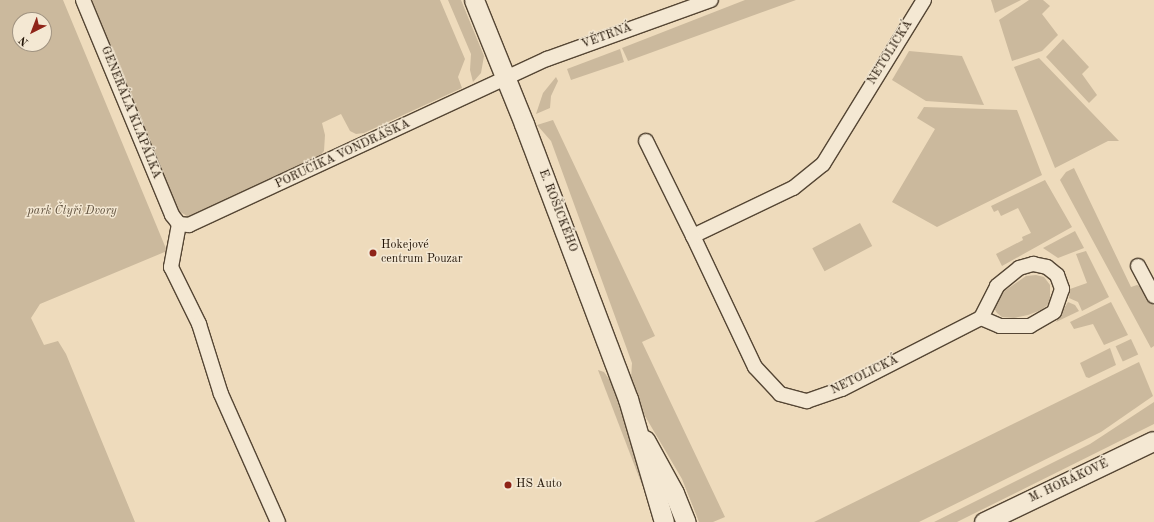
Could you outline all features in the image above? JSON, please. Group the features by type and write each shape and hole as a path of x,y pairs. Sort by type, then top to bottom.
{"street":[{"name":"GENERÁLA KLAPÁLKA","path":"84,0 172,215 179,224"},
{"name":"E. ROŠICKÉHO","path":"474,0 505,77 635,423 664,522"},
{"name":"VĚTRNÁ","path":"505,77 552,57 711,0"},
{"name":"NETOLICKÁ","path":"694,236 793,188 823,164 924,0"},
{"name":"PORUČÍKA VONDRÁŠKA","path":"179,224 189,225 473,95 505,77"},
{"name":"NETOLICKÁ","path":"646,141 694,236 755,366 780,394 807,401 842,389 981,318"},
{"path":"179,224 171,267 199,324 221,394 278,522"},
{"path":"1034,264 1047,267 1057,275 1062,290 1054,312 1048,316 1030,326 1000,326 981,318 996,286 1019,268 1034,264"},
{"path":"1138,266 1154,296"},
{"name":"E. ROŠICKÉHO","path":"635,423 659,462 686,522"},
{"name":"M. HORÁKOVÉ","path":"984,522 1153,442"}],"green space":[{"name":"park Čtyři Dvory","path":"0,0 63,0 167,251 40,304 31,318 44,345 58,341 66,354 135,522 0,522"},
{"path":"92,0 440,0 465,59 458,77 462,88 364,133 356,134 350,131 341,114 322,123 325,135 324,151 316,160 197,216 187,216 177,210 172,203"},
{"path":"448,0 461,0 484,56 481,73 473,82 470,70 471,54"},
{"path":"745,0 796,0 628,61 622,48"},
{"path":"991,0 1021,0 995,13"},
{"path":"1029,0 1043,0 1050,6 1042,14 1058,35 1042,51 1012,61 999,20"},
{"path":"1063,39 1089,67 1082,74 1097,95 1089,103 1046,57"},
{"path":"620,49 624,62 571,80 567,69"},
{"path":"909,51 962,56 984,105 926,101 892,80"},
{"path":"1039,58 1119,141 1108,141 1055,168 1014,67"},
{"path":"556,77 558,81 551,96 550,108 536,114 543,93"},
{"path":"924,107 1017,110 1042,175 937,227 892,202 935,129 917,118"},
{"path":"553,120 655,336 642,342 725,517 713,522 699,522 682,479 642,411 631,379 632,363 551,141 537,125"},
{"path":"1074,168 1131,287 1137,285 1145,288 1154,306 1154,346 1151,348 1060,180 1066,172"},
{"path":"1045,180 1072,227 1002,266 996,254 1023,240 1022,237 1031,233 1018,208 1001,216 998,210 994,212 991,206"},
{"path":"860,223 872,246 825,271 812,248"},
{"path":"1075,231 1084,248 1058,258 1043,248"},
{"path":"1086,251 1109,297 1082,311 1078,302 1069,298 1070,289 1087,283 1076,254"},
{"path":"1036,275 1044,277 1050,285 1050,303 1041,310 1014,318 1002,317 997,313 994,308 996,301 1003,292 1026,276"},
{"path":"1068,302 1075,305 1079,311 1056,322"},
{"path":"1111,302 1128,335 1104,345 1093,324 1074,329 1070,322"},
{"path":"1131,339 1138,354 1123,362 1116,346"},
{"path":"1110,348 1116,365 1089,378 1086,377 1080,363"},
{"path":"1139,362 1153,396 1101,432 919,522 814,522"},
{"path":"598,370 604,372 614,386 646,490 642,485"},
{"path":"1154,402 1154,424 957,522 934,522 1090,444"}],"place":[{"name":"Hokejové centrum Pouzar","path":"373,253"},
{"name":"HS Auto","path":"508,485"}]}
